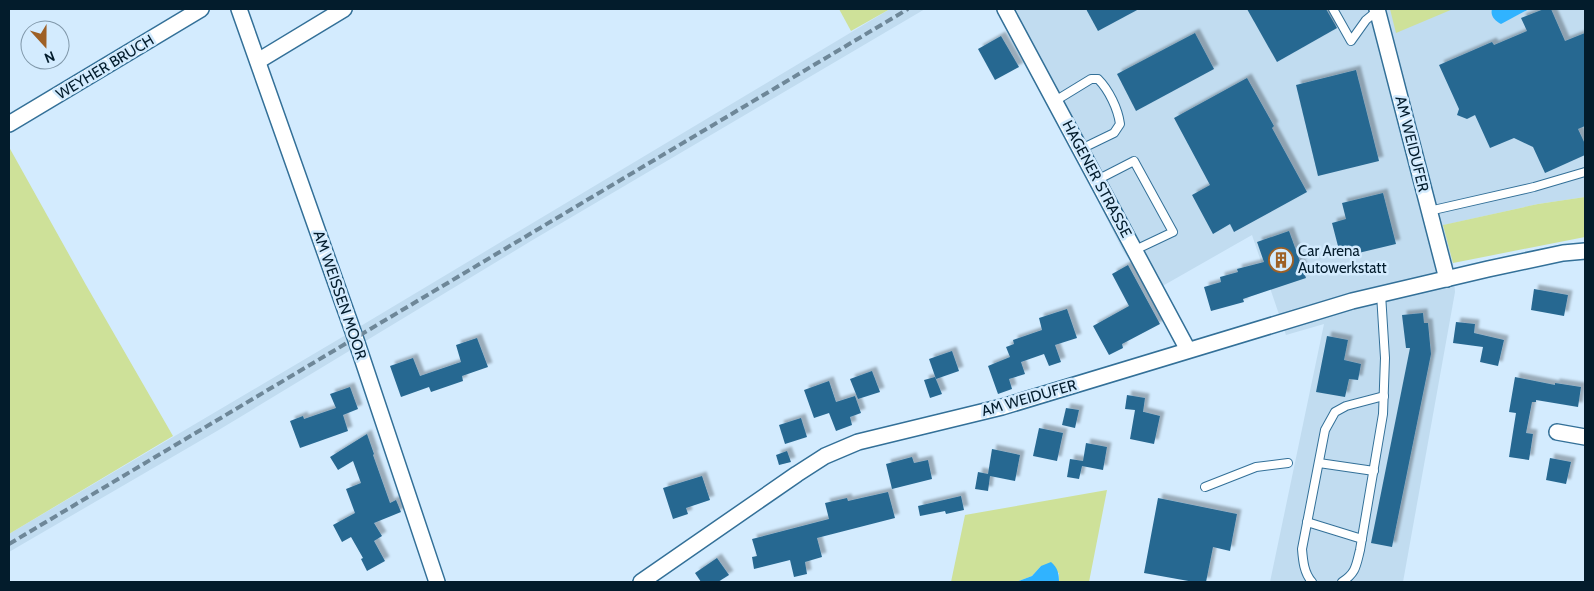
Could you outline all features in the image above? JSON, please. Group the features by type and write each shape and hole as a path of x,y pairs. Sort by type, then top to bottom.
{"street":[{"name":"WEYHER BRUCH","path":"9,124 202,9"},
{"name":"AM WEISSEN MOOR","path":"239,9 358,346 437,582"},
{"path":"258,61 344,9"},
{"name":"HAGENER STRASSE","path":"1005,9 1188,350"},
{"name":"AM WEIDUFER","path":"1377,10 1447,279"},
{"name":"AM WEIDUFER","path":"641,582 797,474 825,456 858,442 1002,407 1312,312 1381,294 1563,253 1585,251"},
{"path":"1557,432 1585,437"}],"lane":[{"path":"1333,9 1351,41 1366,20 1377,10"},
{"path":"1055,101 1091,79 1098,79 1104,85 1119,116 1120,124 1114,133 1081,149"},
{"path":"1097,180 1134,161 1173,232 1135,250"},
{"path":"1429,211 1534,187 1585,172"},
{"path":"1342,582 1355,572 1383,414 1386,358 1381,294"},
{"path":"1312,582 1308,578 1304,565 1302,549 1325,430 1335,412 1346,406 1384,396"},
{"path":"1205,487 1256,467 1288,463"},
{"path":"1319,463 1374,471"},
{"path":"1307,522 1362,539"}],"shaded area":[{"path":"890,9 925,9 531,241 217,431 9,552 9,534"},
{"path":"1000,9 1585,9 1585,197 1538,204 1444,225 1453,263 1455,292 1403,582 1270,582 1324,324 1286,335 1252,235 1152,292 1123,251"}],"green space":[{"path":"839,9 890,9 851,31"},
{"path":"1390,9 1453,9 1396,33"},
{"path":"9,147 173,436 9,534"},
{"path":"1585,197 1585,237 1453,263 1443,225 1538,204"},
{"path":"1107,490 1089,582 1059,582 1059,573 1041,566 1032,576 1016,582 951,582 965,515"}],"water":[{"path":"1492,9 1529,9 1501,24 1494,18"},
{"path":"1051,562 1058,571 1059,582 1016,582 1032,576 1041,566"}],"building":[{"path":"1086,9 1139,9 1098,31"},
{"path":"1247,9 1326,9 1337,28 1277,62"},
{"path":"1544,9 1551,9 1565,41 1585,33 1585,126 1578,129 1585,144 1585,155 1545,173 1533,147 1514,138 1490,148 1475,115 1467,119 1457,115 1459,109 1439,65 1492,42 1494,45 1527,31 1521,18"},
{"path":"1195,33 1214,69 1136,111 1117,74"},
{"path":"1001,36 1019,67 995,80 978,49"},
{"path":"1356,70 1379,161 1318,176 1296,85"},
{"path":"1247,78 1274,126 1272,128 1307,192 1234,232 1230,224 1213,234 1192,195 1210,185 1174,118"},
{"path":"1383,193 1396,244 1350,255 1348,247 1339,250 1332,223 1346,219 1342,203"},
{"path":"1289,231 1306,278 1243,299 1244,302 1211,311 1204,287 1221,282 1220,277 1238,272 1237,269 1264,262 1257,242"},
{"path":"1128,265 1160,324 1122,344 1123,348 1109,355 1093,326 1129,306 1112,274"},
{"path":"1534,289 1568,295 1564,316 1531,310"},
{"path":"1067,309 1077,338 1055,345 1061,362 1049,366 1044,354 1021,362 1025,374 1009,379 1012,389 998,394 988,366 1010,357 1006,347 1014,344 1013,340 1042,330 1039,318"},
{"path":"1423,313 1424,323 1428,323 1431,354 1392,547 1371,543 1410,348 1406,348 1402,315"},
{"path":"1456,322 1475,324 1474,333 1504,340 1498,366 1480,362 1483,347 1453,343"},
{"path":"1327,336 1348,340 1344,360 1361,364 1358,380 1349,379 1345,397 1316,392"},
{"path":"477,338 488,367 462,376 463,381 431,392 429,387 401,397 390,366 413,358 420,376 461,362 456,345"},
{"path":"952,351 959,371 936,379 929,359"},
{"path":"872,371 880,392 858,399 850,379"},
{"path":"935,377 942,394 930,398 924,380"},
{"path":"1515,377 1555,385 1555,383 1581,387 1578,407 1536,400 1536,402 1532,402 1526,433 1533,434 1529,460 1509,457 1516,413 1509,412"},
{"path":"829,381 836,402 855,396 861,413 850,417 852,425 836,431 829,413 814,418 804,390"},
{"path":"350,387 358,409 343,415 348,431 300,448 290,421 303,416 304,419 336,408 330,394"},
{"path":"1127,395 1145,398 1143,412 1160,416 1154,444 1130,439 1135,410 1125,409"},
{"path":"1066,408 1079,410 1075,428 1062,425"},
{"path":"801,418 807,437 785,444 779,425"},
{"path":"1039,428 1063,433 1057,461 1033,456"},
{"path":"367,434 390,503 396,500 401,512 374,523 382,536 374,541 385,561 367,571 361,559 363,558 351,537 342,542 333,525 355,513 346,489 361,483 353,461 338,470 330,457"},
{"path":"1086,443 1107,447 1103,470 1082,466 1079,479 1067,477 1070,459 1083,461"},
{"path":"992,449 1020,455 1015,481 990,476 988,491 975,489 978,472 988,474"},
{"path":"787,451 791,462 779,465 776,455"},
{"path":"912,457 914,463 928,460 932,479 892,489 886,464"},
{"path":"1550,458 1571,462 1566,484 1546,480"},
{"path":"702,476 710,500 686,508 688,514 673,519 663,488"},
{"path":"888,492 895,518 817,538 822,557 805,562 807,574 794,577 790,560 754,569 752,557 757,556 752,539 829,519 825,503 847,498 848,501"},
{"path":"961,496 964,510 946,514 945,511 920,516 918,506"},
{"path":"1158,498 1237,514 1230,551 1213,547 1206,582 1194,582 1144,573"},
{"path":"717,558 729,575 718,582 701,582 695,573"}],"railway":[{"path":"9,544 908,9"}],"place":[{"name":"Car Arena Autowerkstatt","path":"1281,260"}]}
